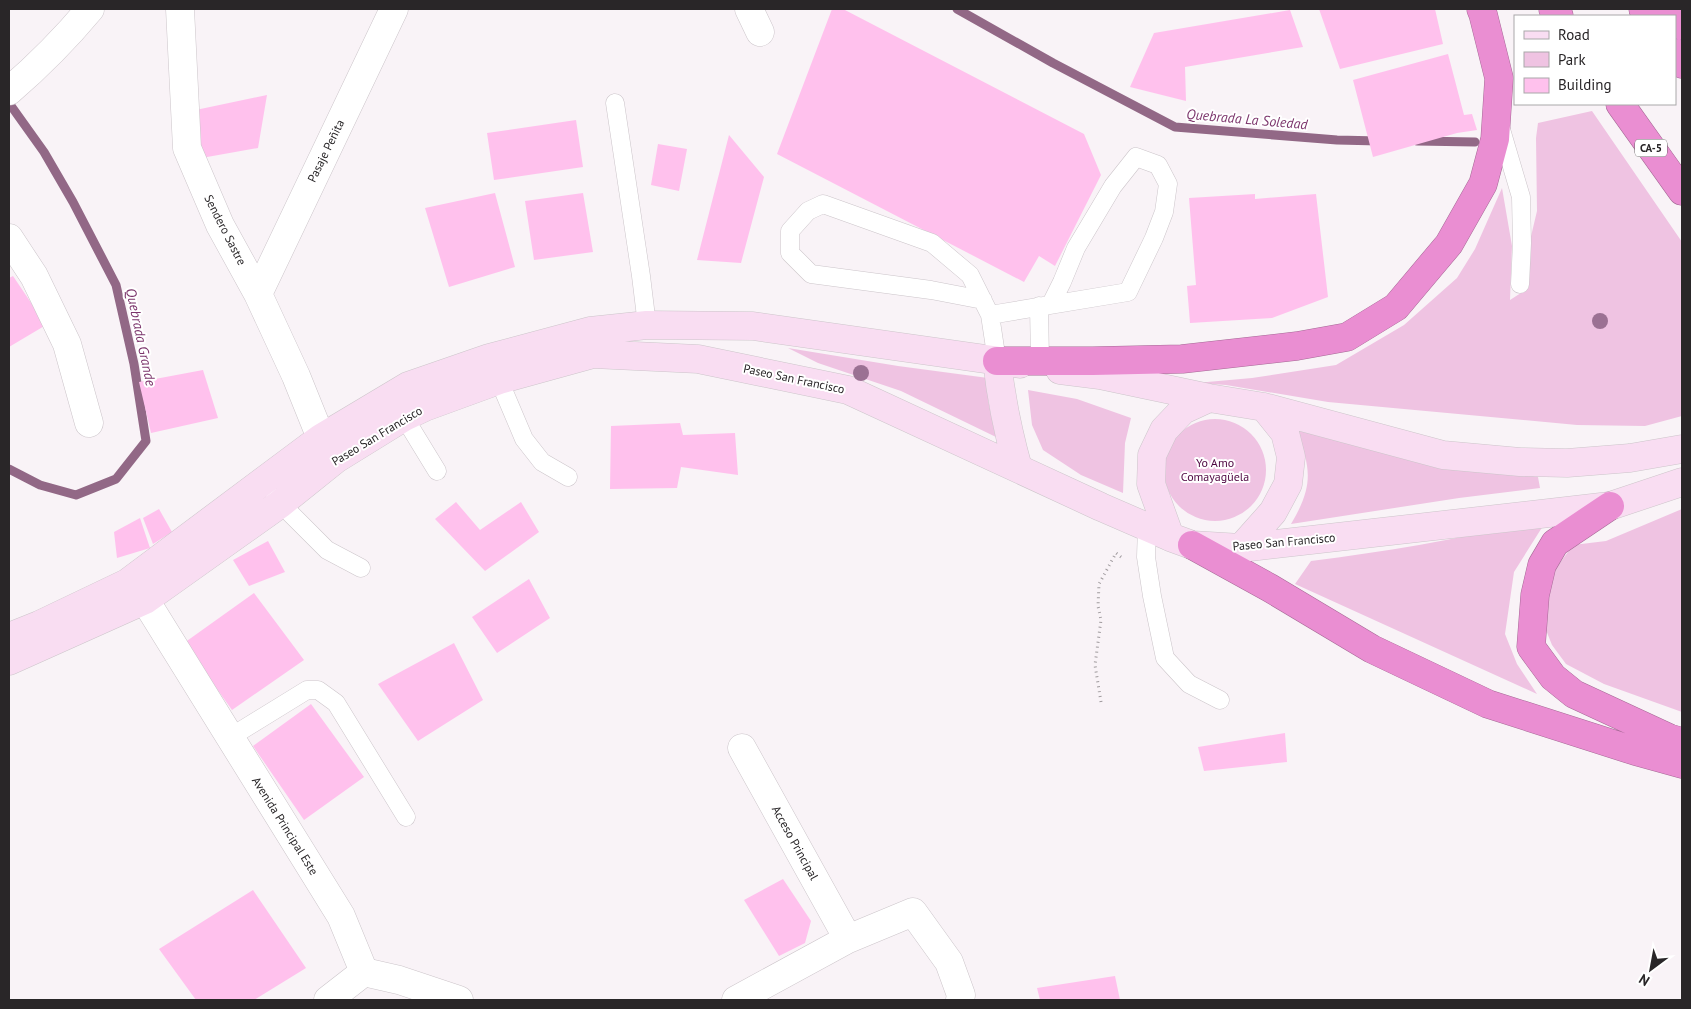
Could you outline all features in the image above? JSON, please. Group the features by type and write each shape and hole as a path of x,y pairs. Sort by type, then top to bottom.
{"highway":[{"path":"997,361 1182,359 1297,346 1347,337 1396,306 1449,244 1483,184 1495,139 1498,78 1481,9"},
{"name":"CA-5","path":"1621,105 1682,191"},
{"path":"1610,506 1555,543 1542,565 1535,595 1531,647 1554,677 1574,694 1669,738 1682,742"},
{"path":"1170,536 1270,588 1372,649 1488,704 1682,764"}],"street":[{"path":"9,92 71,32 90,9"},
{"name":"Sendero Sastre","path":"180,9 187,148 220,224 258,294 296,376 321,438"},
{"name":"Pasaje Peñita","path":"258,294 394,9"},
{"path":"9,238 34,276 67,344 89,423"},
{"path":"9,638 127,583 321,438 408,386 489,358 590,330 646,325 753,326 1100,375 1264,408 1443,455 1567,464 1630,458 1682,449"},
{"name":"Paseo San Francisco","path":"9,661 145,600 280,504 336,458 404,417 426,406 499,380 592,354 698,359 848,390 1170,536 1241,548 1610,506 1682,482"},
{"path":"997,361 1006,426 1018,468"},
{"path":"1170,536 1151,484 1152,455 1164,430 1183,410 1209,398"},
{"path":"1241,548 1274,512 1288,484 1291,457 1285,433 1264,408"},
{"name":"Avenida Principal Este","path":"145,600 341,916 364,972"},
{"name":"Acceso Principal","path":"742,748 848,939"},
{"path":"736,1000 848,939 914,912 949,962 961,996 960,1000"},
{"path":"328,1000 364,972 399,980 459,1000"}],"lane":[{"path":"615,103 641,276 646,325"},
{"path":"1497,115 1522,197 1520,284"},
{"path":"997,361 987,308 970,275 932,243 823,204 808,211 790,231 790,253 811,274 931,290 987,308 1045,305 1128,292 1154,238 1164,212 1168,184 1158,166 1136,157 1114,186 1076,248 1062,282 1045,305 1040,361"},
{"path":"499,380 524,439 542,462 568,477"},
{"path":"404,417 437,471"},
{"path":"262,482 280,504 327,550 361,568"},
{"path":"1170,536 1146,557 1165,658 1189,684 1220,700"},
{"path":"229,738 307,690 318,690 336,703 406,817"}],"path":[{"path":"1102,702 1096,665 1101,620 1098,606 1099,584 1116,553 1125,560"}],"green space":[{"path":"1592,111 1682,242 1682,416 1645,426 1577,425 1328,402 1226,385 1196,383 1252,378 1336,365 1404,325 1457,278 1475,249 1502,188 1512,246 1510,300 1524,291 1528,249 1537,211 1536,138 1538,123"},
{"path":"788,348 988,378 988,400 996,437 901,391 818,363"},
{"path":"1028,390 1077,399 1131,418 1125,443 1123,493 1081,475 1043,450 1032,425"},
{"name":"Yo Amo Comayagüela","path":"1215,419 1234,423 1251,434 1262,451 1266,470 1262,489 1251,506 1234,517 1215,521 1196,517 1179,506 1168,489 1164,470 1168,451 1179,434 1196,423"},
{"path":"1296,430 1403,457 1469,463 1538,477 1540,488 1459,498 1291,524 1303,499 1308,478 1305,456"},
{"path":"1682,509 1682,712 1604,684 1566,664 1552,645 1544,625 1551,575 1573,545 1606,541"},
{"path":"1548,518 1514,572 1505,634 1517,664 1537,694 1295,584 1311,561 1430,543"}],"building":[{"path":"832,9 843,9 1084,134 1101,175 1055,266 1039,256 1024,282 777,154"},
{"path":"1319,9 1435,9 1443,44 1340,69"},
{"path":"1290,10 1303,47 1185,67 1186,101 1130,87 1154,33"},
{"path":"1448,54 1464,115 1472,114 1477,130 1457,133 1373,157 1353,80"},
{"path":"267,95 258,148 196,159 191,111"},
{"path":"576,120 583,167 494,180 487,133"},
{"path":"729,135 764,177 741,263 697,260"},
{"path":"658,144 687,149 679,191 651,185"},
{"path":"495,193 515,267 449,287 425,208"},
{"path":"583,193 593,252 534,260 525,201"},
{"path":"1255,194 1255,199 1316,194 1328,297 1272,318 1190,323 1187,286 1196,285 1189,198"},
{"path":"13,276 46,325 9,347 9,278"},
{"path":"203,370 218,418 151,433 139,382"},
{"path":"680,423 683,435 735,433 738,475 681,467 677,488 610,489 611,426"},
{"path":"456,502 480,530 521,502 539,532 485,571 435,519"},
{"path":"159,509 172,532 153,544 143,518"},
{"path":"140,518 150,548 117,558 114,532"},
{"path":"268,541 285,572 249,586 233,560"},
{"path":"529,579 550,618 497,653 472,617"},
{"path":"254,593 304,660 232,710 184,643"},
{"path":"454,643 483,700 418,741 378,684"},
{"path":"311,704 364,777 304,820 253,746"},
{"path":"1285,733 1287,762 1204,771 1198,747"},
{"path":"783,879 811,921 805,943 779,956 744,900"},
{"path":"253,890 306,968 254,1000 196,1000 159,949"},
{"path":"1115,976 1120,1000 1040,1000 1037,988"}],"waterway":[{"name":"Quebrada La Soledad","path":"957,9 1053,63 1175,127 1337,140 1379,141"},
{"name":"Quebrada Grande","path":"9,103 44,152 73,202 116,285 134,364 146,441 116,479 76,495 40,485 9,469"},
{"name":"Quebrada La Soledad","path":"1417,141 1475,142"}]}
